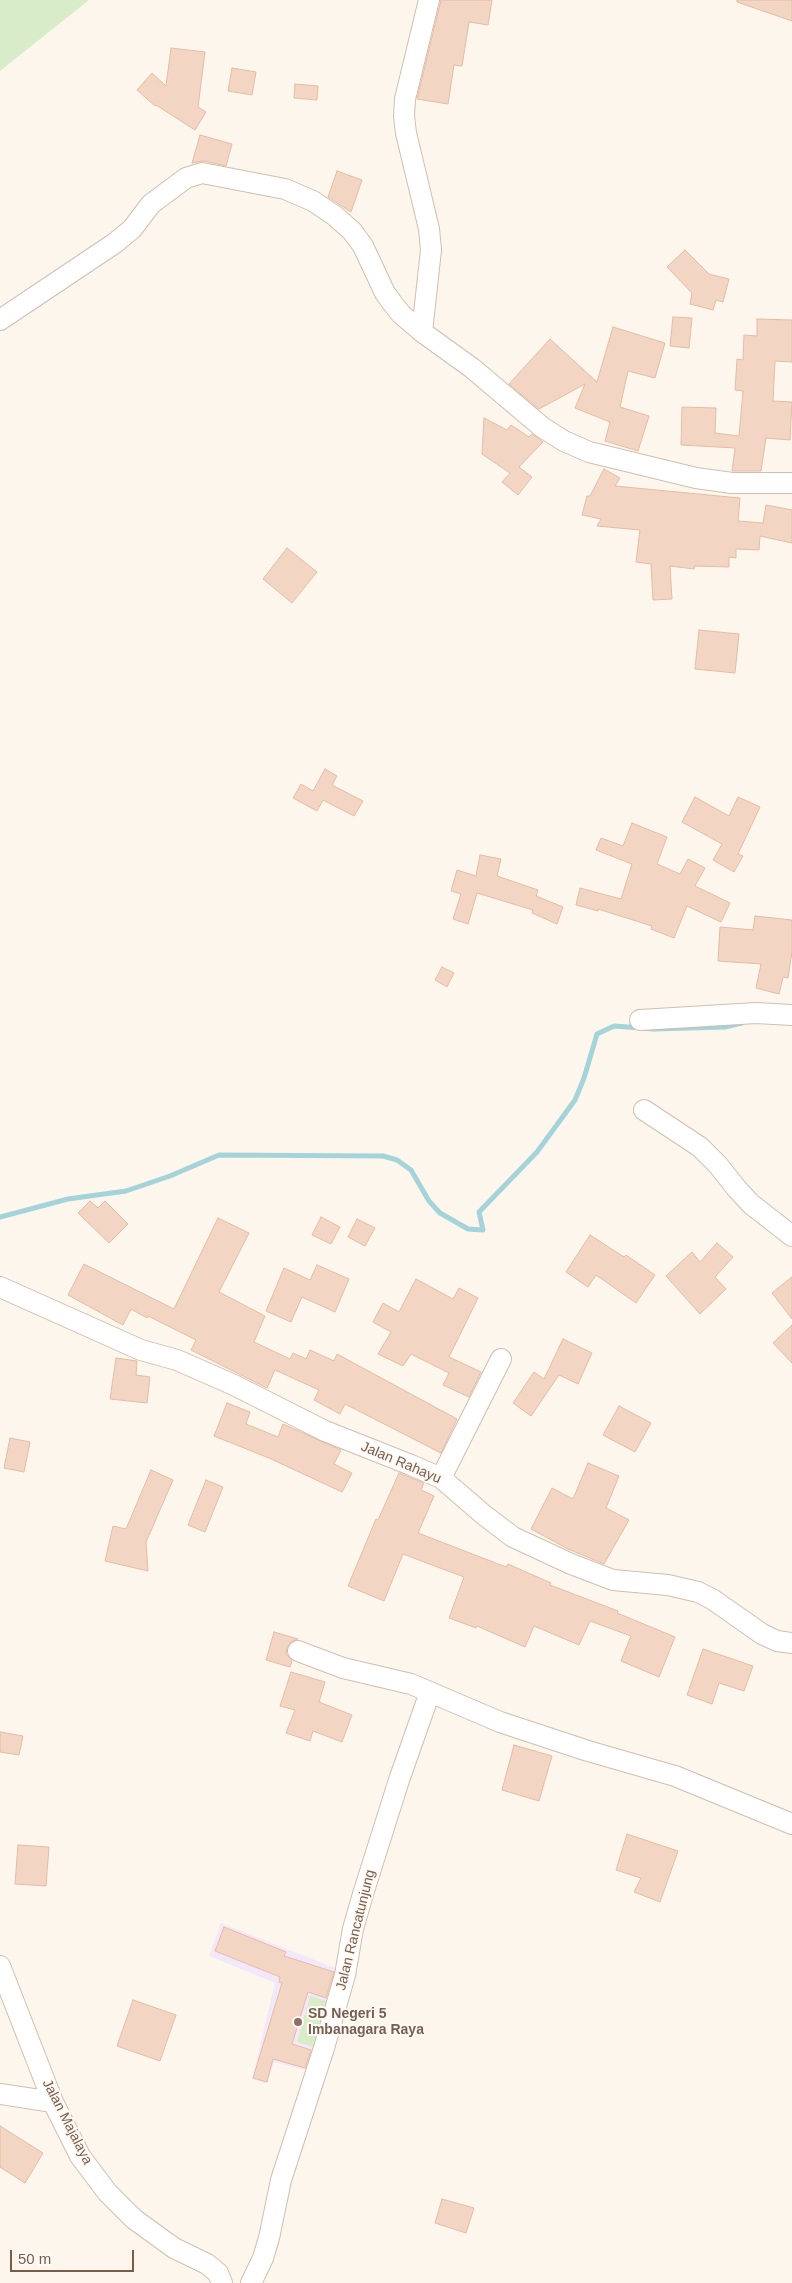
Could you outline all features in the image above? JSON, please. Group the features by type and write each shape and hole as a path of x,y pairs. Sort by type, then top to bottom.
{"street":[{"path":"422,332 431,250 429,228 406,133 404,116 406,99 429,0"},
{"path":"0,320 115,243 132,228 151,204 186,178 202,173 285,189 312,201 335,216 352,231 363,246 385,293 401,314 422,332 472,368 542,426 564,441 589,452 696,478 732,483 792,483"},
{"path":"640,1020 756,1013 792,1016"},
{"path":"644,1110 700,1147 752,1204 792,1236"},
{"name":"Jalan Rahayu","path":"0,1287 141,1350 177,1360 234,1385 325,1431 404,1461 441,1478 498,1527 513,1537 571,1564 613,1580 668,1586 698,1592 712,1599 762,1634 777,1641 792,1643"},
{"path":"441,1478 501,1359"},
{"path":"298,1651 343,1668 411,1684 500,1722 588,1751 675,1776 792,1824"},
{"name":"Jalan Rancatunjung","path":"251,2283 263,2258 281,2180 324,2048 345,1974 353,1929 363,1894 401,1772 430,1692"},
{"name":"Jalan Majalaya","path":"0,1966 53,2102 80,2156 107,2192 134,2219 174,2248 207,2264 218,2273 222,2283"},
{"path":"0,2094 53,2102"}],"shaded area":[{"name":"SD Negeri 5 Imbanagara Raya","path":"221,1923 345,1972 315,2073 274,2062 267,2084 252,2079 275,1983 209,1956"}],"green space":[{"path":"0,0 89,0 0,71"},
{"path":"310,1996 333,2003 320,2049 297,2042"}],"building":[{"path":"441,0 492,0 488,25 469,22 462,66 454,65 448,104 417,99"},
{"path":"737,0 792,0 792,21 737,2"},
{"path":"171,48 205,52 198,107 206,112 195,130 155,106 137,90 152,73 166,86"},
{"path":"232,68 256,72 252,95 228,91"},
{"path":"295,84 318,86 317,100 294,98"},
{"path":"200,135 232,144 226,166 204,161 192,163"},
{"path":"337,171 362,180 351,212 328,197"},
{"path":"685,250 709,274 729,279 723,302 716,300 713,310 690,304 692,293 667,267"},
{"path":"673,317 692,318 689,348 670,346"},
{"path":"757,319 792,320 792,362 775,361 773,401 792,402 790,440 766,438 761,471 732,471 735,448 681,445 682,407 716,408 715,433 739,436 743,391 735,390 737,359 743,360 744,335 757,336"},
{"path":"613,327 665,343 655,378 628,371 620,407 649,416 638,451 605,441 610,422 575,408 585,384 539,409 509,384 550,339 597,382"},
{"path":"484,418 507,430 511,425 529,437 532,434 543,442 519,467 532,477 518,495 502,482 510,473 482,454"},
{"path":"604,469 620,478 615,486 740,498 738,521 763,523 766,505 792,510 792,543 760,536 759,550 736,549 736,558 729,557 729,567 695,566 694,569 670,566 672,599 653,600 651,564 636,562 640,530 597,526 601,519 582,515 587,496 590,496"},
{"path":"287,548 317,572 292,603 263,579"},
{"path":"699,630 739,634 735,673 695,669"},
{"path":"325,769 337,776 332,785 363,801 354,816 323,800 317,811 293,798 301,784 313,791"},
{"path":"695,797 729,816 738,797 760,807 738,854 743,856 734,872 713,860 722,844 682,822"},
{"path":"632,823 667,837 657,864 680,874 688,859 705,868 695,886 730,903 721,922 687,906 674,938 651,929 652,926 598,909 598,911 576,905 580,888 621,899 632,864 596,850 601,838 623,846"},
{"path":"480,855 501,859 497,876 538,890 536,896 563,907 557,924 532,913 533,910 477,893 468,924 453,919 461,894 451,891 457,870 476,876"},
{"path":"755,916 792,920 792,952 788,978 783,977 779,994 756,988 761,964 718,961 720,927 753,930"},
{"path":"442,967 454,973 447,987 435,980"},
{"path":"90,1201 98,1208 105,1201 128,1224 109,1243 78,1213"},
{"path":"321,1217 340,1227 331,1244 312,1235"},
{"path":"218,1218 249,1233 219,1292 265,1316 254,1342 290,1359 293,1353 306,1359 310,1350 334,1361 337,1354 457,1419 441,1453 345,1404 340,1414 314,1400 319,1390 275,1370 267,1388 191,1350 196,1340 148,1316 147,1318 131,1309 123,1325 68,1295 84,1264 174,1309"},
{"path":"357,1219 375,1228 365,1246 348,1237"},
{"path":"590,1235 624,1257 626,1255 655,1275 636,1303 596,1275 588,1287 566,1272"},
{"path":"717,1243 733,1257 715,1277 726,1289 700,1314 666,1276 692,1252 700,1262"},
{"path":"317,1265 349,1279 335,1312 302,1297 291,1322 266,1311 284,1268 310,1280"},
{"path":"792,1277 792,1319 772,1293"},
{"path":"416,1279 453,1299 459,1288 478,1298 449,1357 481,1372 469,1397 443,1385 449,1373 411,1354 403,1366 378,1354 391,1332 373,1322 383,1303 399,1312"},
{"path":"792,1325 792,1363 773,1343"},
{"path":"563,1339 592,1353 578,1384 559,1375 531,1416 513,1403 534,1372 544,1379"},
{"path":"116,1358 137,1361 136,1375 150,1377 147,1403 110,1399"},
{"path":"227,1403 250,1412 246,1424 278,1437 283,1424 341,1450 334,1464 352,1473 342,1492 269,1458 214,1436"},
{"path":"619,1406 651,1423 635,1452 603,1435"},
{"path":"10,1438 30,1442 24,1472 4,1468"},
{"path":"588,1463 619,1476 606,1508 629,1520 604,1564 568,1549 531,1529 552,1488 573,1499"},
{"path":"151,1470 173,1480 146,1542 148,1571 105,1561 113,1526 126,1529"},
{"path":"399,1473 424,1483 421,1490 434,1496 418,1533 506,1567 508,1564 551,1583 550,1585 618,1611 617,1613 675,1637 659,1677 621,1661 631,1636 590,1621 579,1645 534,1626 525,1647 477,1626 476,1628 449,1618 464,1577 403,1554 384,1601 348,1586 376,1519 378,1520"},
{"path":"206,1480 223,1487 205,1532 188,1525"},
{"path":"274,1632 298,1639 291,1642 287,1647 286,1653 292,1661 290,1667 266,1660"},
{"path":"703,1649 753,1666 744,1691 719,1683 712,1704 687,1695"},
{"path":"291,1672 325,1682 319,1702 352,1715 342,1742 313,1731 310,1741 286,1733 295,1710 280,1706"},
{"path":"0,1732 23,1736 19,1755 0,1752"},
{"path":"514,1745 552,1756 539,1801 502,1790"},
{"path":"627,1834 678,1851 660,1902 634,1892 641,1878 616,1870"},
{"path":"18,1845 49,1847 46,1886 15,1884"},
{"name":"SD Negeri 5 Imbanagara Raya","path":"224,1927 286,1952 284,1956 334,1972 326,1998 308,1992 292,2044 311,2050 305,2068 273,2059 267,2082 253,2078 282,1983 279,1982 280,1977 215,1951"},
{"path":"133,2000 176,2015 160,2061 117,2046"},
{"path":"0,2126 43,2153 25,2183 0,2167"},
{"path":"442,2199 474,2208 466,2233 435,2223"}],"waterway":[{"path":"0,1217 68,1199 126,1191 170,1176 219,1155 383,1156 397,1160 411,1170 429,1201 440,1213 468,1229 483,1230 479,1212 537,1152 575,1100 584,1078 597,1034 614,1026 654,1029 725,1027 742,1023"}],"place":[{"name":"SD Negeri 5 Imbanagara Raya","path":"298,2022"}]}
